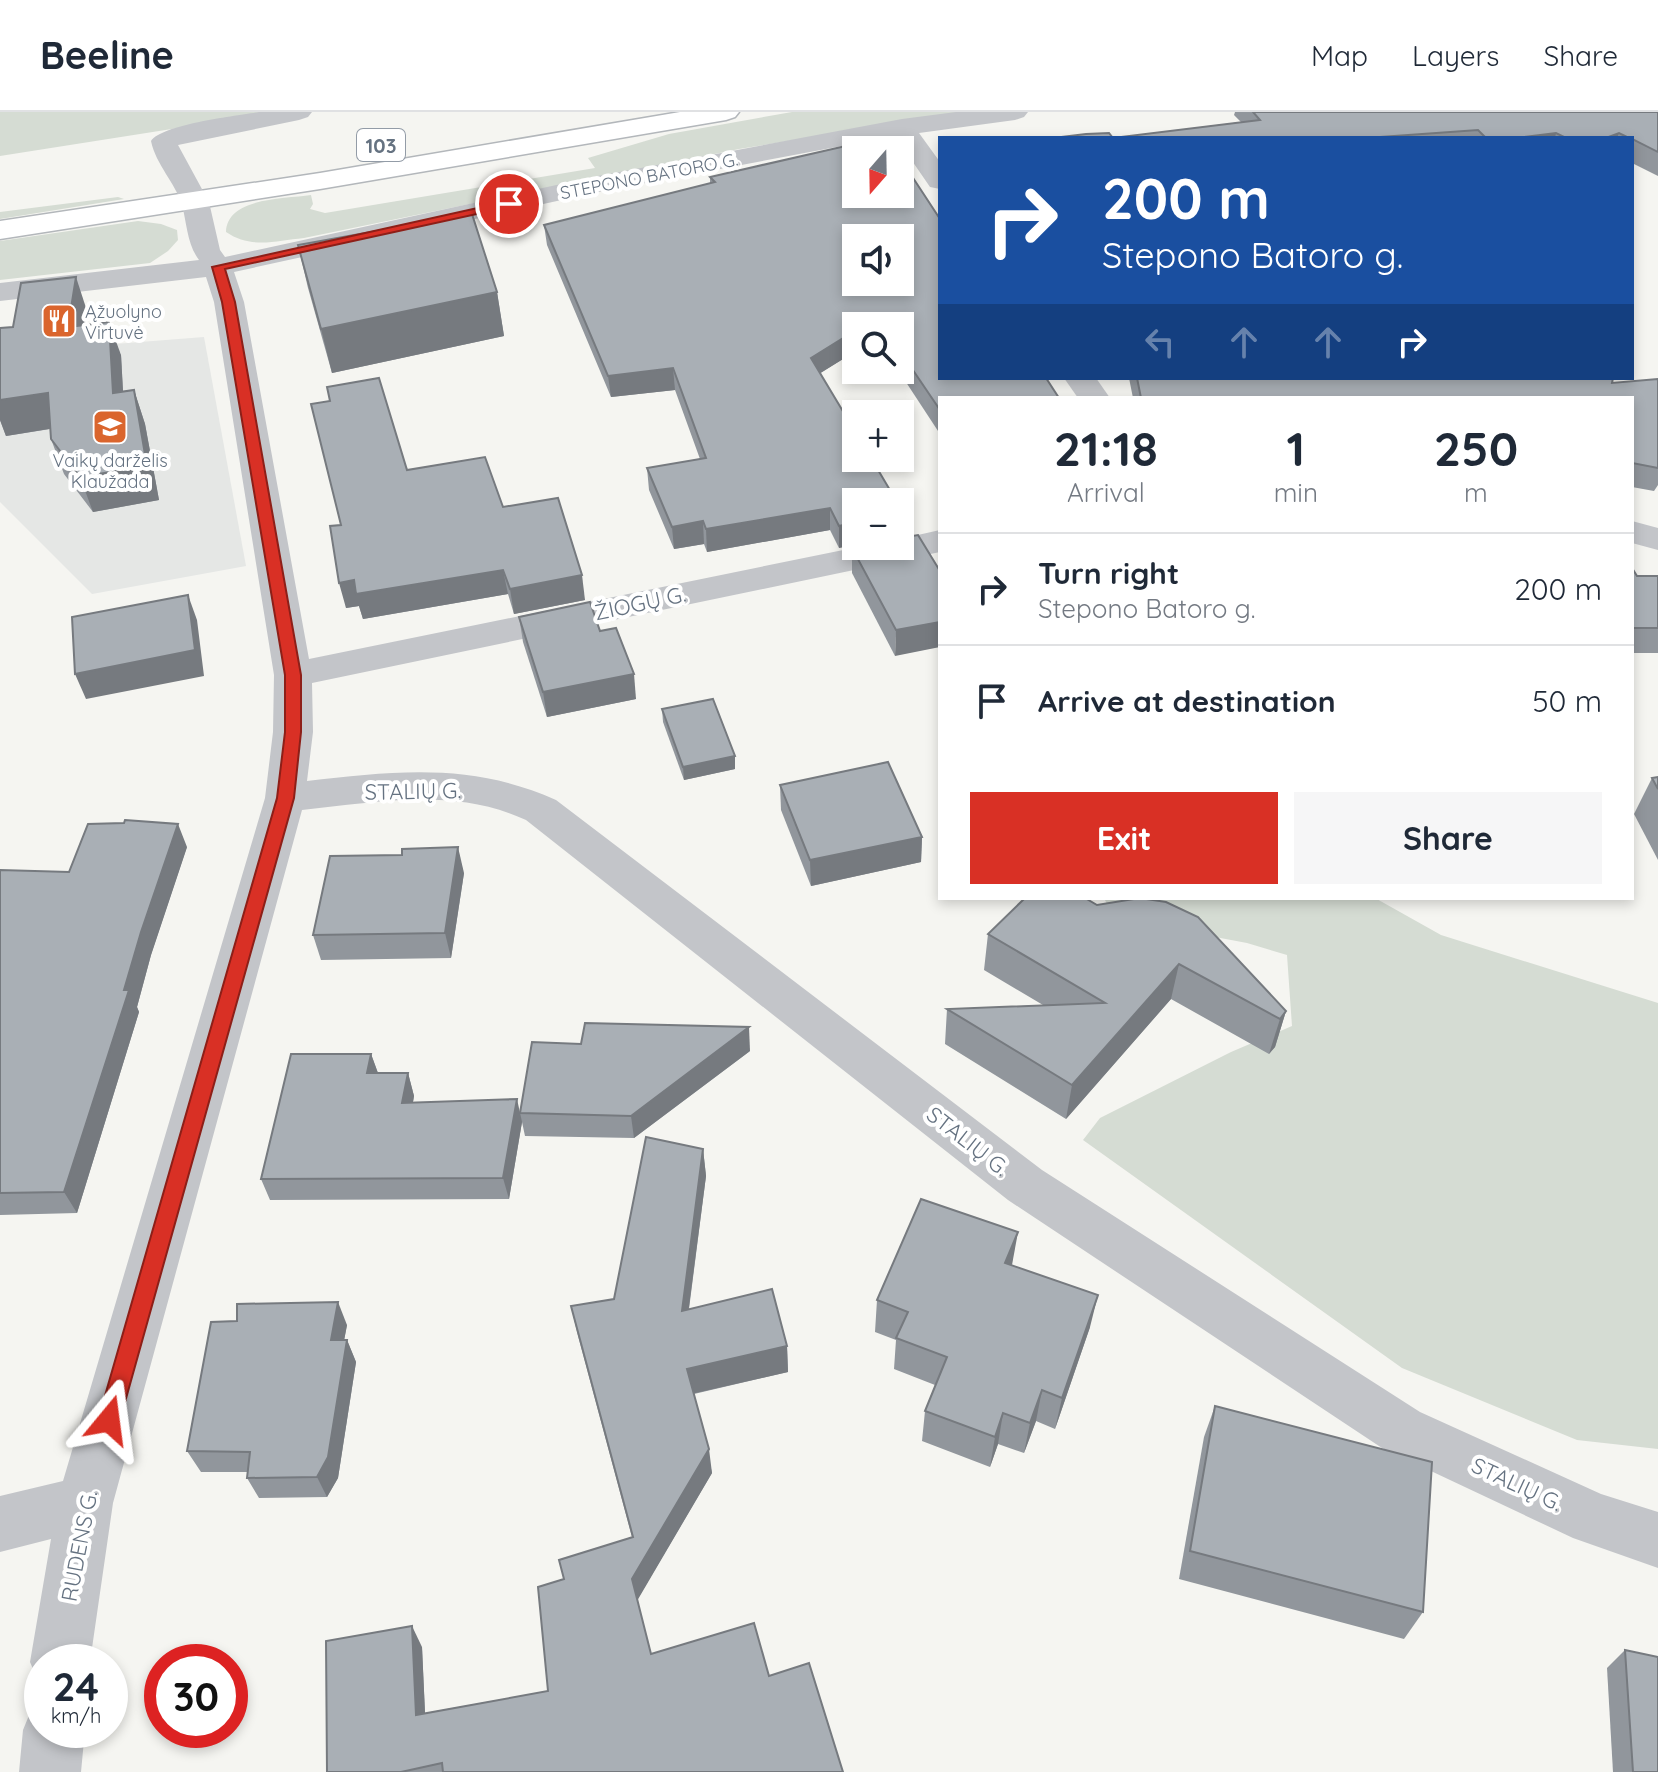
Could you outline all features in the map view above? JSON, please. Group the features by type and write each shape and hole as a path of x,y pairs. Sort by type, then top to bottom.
{"main road":[{"name":"103","path":"0,230 188,189 581,112"},
{"name":"103","path":"106,187 188,189 726,112"}],"street":[{"name":"RUDENS G.","path":"63,1644 85,1503 285,798 293,732 293,675 229,302 218,267 206,250 188,189 167,153 164,141 299,112"},
{"name":"STEPONO BATORO G.","path":"0,292 218,267 598,184 902,127 1015,112"},
{"path":"902,127 938,178"},
{"path":"1634,533 1658,539"},
{"name":"ŽIOGŲ G.","path":"293,675 938,541"},
{"name":"STALIŲ G.","path":"285,798 419,786 463,788 499,793 541,810 1025,1185 1401,1430 1593,1519 1658,1540"},
{"path":"0,1524 85,1503"},
{"path":"50,1772 52,1748"}],"shaded area":[{"path":"0,112 280,112 0,156"},
{"path":"792,112 966,112 739,149 304,238 254,242 226,232 236,212 273,199 311,195 313,204 310,209 325,213 595,168 588,158 669,134"},
{"path":"118,197 124,199 0,219 0,212"},
{"path":"138,221 177,230 178,240 150,263 0,280 0,241"},
{"name":"Vaikų darželis Klaužada","path":"204,337 246,566 92,594 0,502 0,353"},
{"path":"1105,900 1379,900 1441,935 1658,1003 1658,1449 1577,1440 1402,1368 1083,1140 1100,1118 1231,1052 1292,1026 1287,955 1247,943 1114,918"}],"building":[{"path":"1253,112 1658,112 1658,152 1634,140 1634,136 1619,133 1611,136 1562,136 1556,133 1484,136 1478,130 1394,136 1129,136 1260,120"},
{"path":"1109,133 1111,136 1070,136 1086,134"},
{"path":"842,147 842,208 914,208 914,179 938,216 938,380 1047,380 1058,396 938,396 938,407 914,372 914,312 842,312 842,339 811,358 842,410 842,472 879,472 889,488 842,488 842,525 839,526 830,508 706,529 703,521 672,527 647,468 706,458 673,368 608,376 544,225 715,182 710,177"},
{"path":"472,214 497,292 321,329 298,245"},
{"path":"76,277 68,327 109,322 113,393 134,390 147,466 80,477 51,439 48,393 0,400 0,328 13,327 21,283"},
{"path":"379,378 407,470 485,457 503,507 558,498 582,575 510,589 503,570 356,594 354,580 339,583 330,526 341,525 311,404 330,401 327,387"},
{"path":"1658,379 1658,468 1634,463 1634,396 1141,396 1137,380 1613,380 1612,383"},
{"path":"918,535 938,568 938,622 896,630 858,560 914,560 914,536"},
{"path":"1634,571 1637,576 1658,576 1658,628 1634,628"},
{"path":"188,595 195,650 75,674 72,617"},
{"path":"590,602 600,631 616,628 634,674 543,692 519,617"},
{"path":"713,699 735,756 683,767 662,709"},
{"path":"888,762 922,837 810,860 780,785"},
{"path":"125,820 178,824 141,932 124,990 129,990 64,1192 0,1193 0,870 69,872 88,824 124,823"},
{"path":"458,847 445,933 313,935 330,856 402,855 402,849"},
{"path":"1023,900 1088,900 1097,905 1128,900 1166,902 1198,917 1286,1011 1280,1019 1179,964 1072,1085 947,1009 1105,1003 988,934"},
{"path":"585,1023 749,1027 631,1116 520,1113 532,1042 581,1044"},
{"path":"291,1054 371,1054 367,1073 408,1073 402,1103 517,1099 503,1178 261,1179"},
{"path":"646,1137 703,1149 682,1311 772,1289 787,1346 687,1369 709,1449 632,1579 651,1654 754,1623 769,1676 809,1663 843,1772 443,1772 442,1763 401,1772 327,1772 326,1641 412,1626 416,1715 548,1691 538,1587 564,1579 559,1560 633,1537 571,1306 614,1299"},
{"path":"921,1199 1018,1232 1005,1263 1098,1295 1062,1398 1042,1390 1030,1423 1003,1413 995,1437 925,1411 947,1357 896,1338 908,1312 877,1300"},
{"path":"338,1302 331,1340 347,1340 328,1457 317,1477 247,1478 250,1452 187,1451 211,1322 237,1321 237,1304"},
{"path":"1215,1406 1432,1462 1423,1612 1190,1551"},
{"path":"1625,1650 1658,1657 1658,1772 1633,1772"}],"place":[{"name":"Ąžuolyno Virtuvė","path":"59,321"},
{"name":"Vaikų darželis Klaužada","path":"110,427"}],"route":[{"path":"109,1420 257,906 285,798 293,732 293,675 229,302 218,267 509,204"}]}
